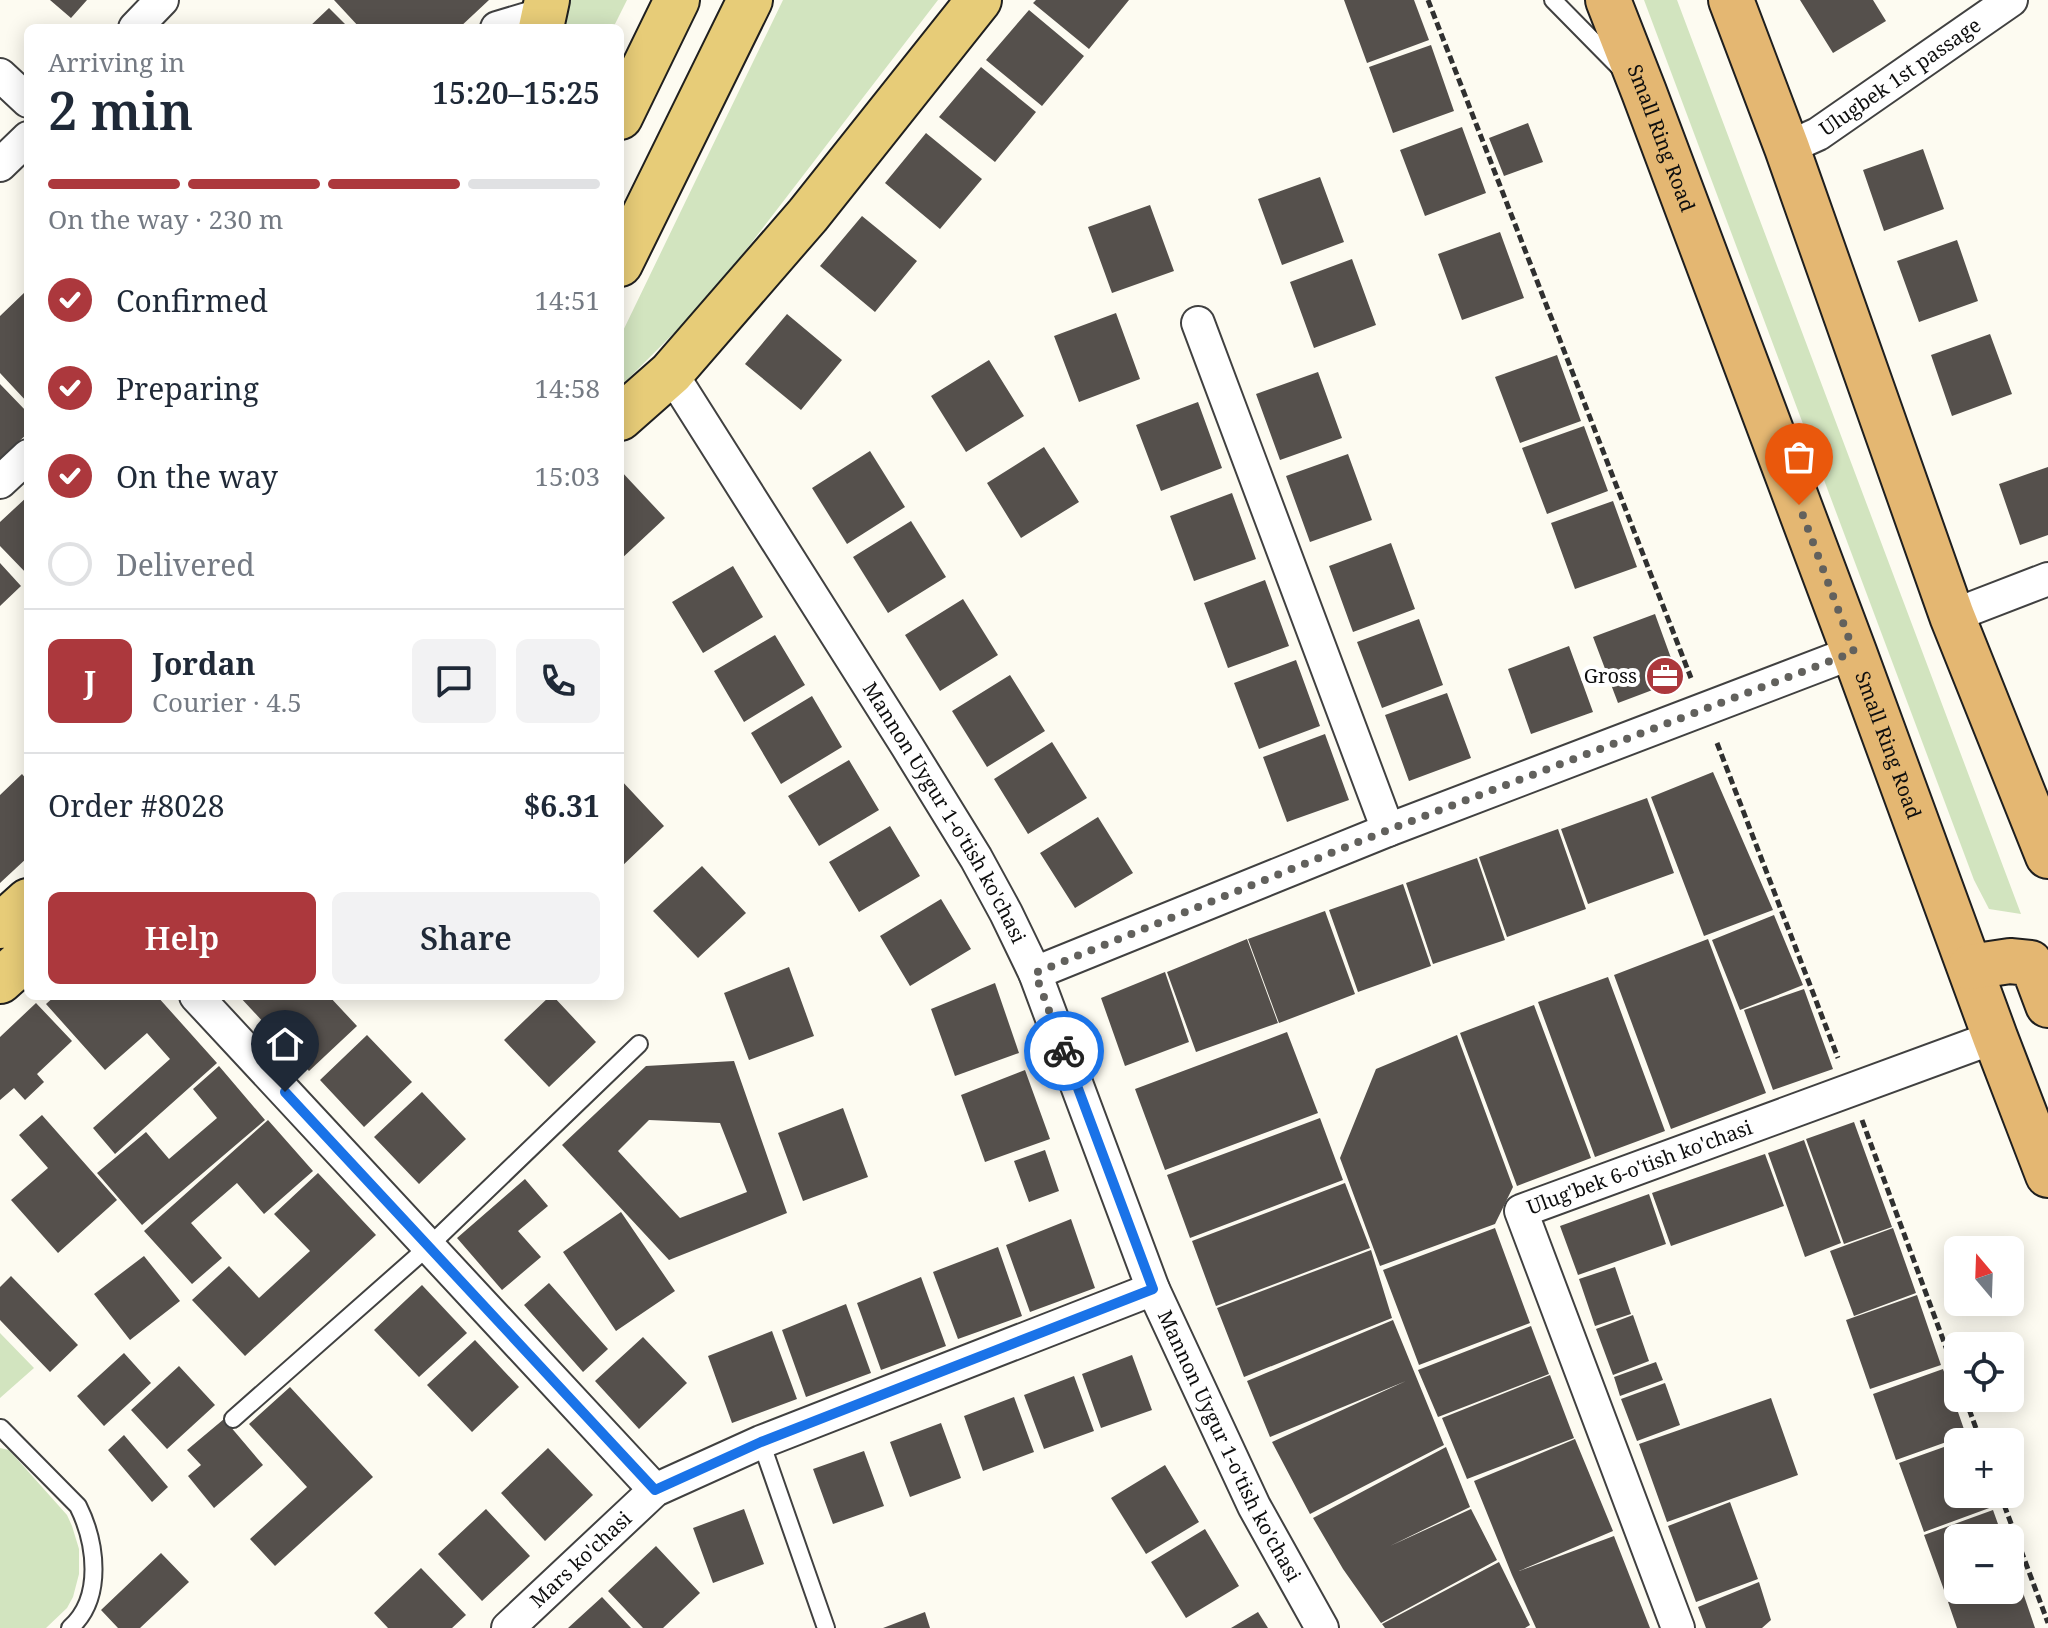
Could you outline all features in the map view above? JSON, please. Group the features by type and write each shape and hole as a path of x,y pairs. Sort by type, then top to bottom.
{"highway":[{"name":"Small Ring Road","path":"1608,0 2048,1175"},
{"path":"1731,0 1787,148 1952,616 2048,856"},
{"path":"1970,967 2010,961 2030,963 2048,1005"}],"main road":[{"path":"624,109 677,0"},
{"path":"624,256 750,0"},
{"path":"624,414 671,373 808,215 979,0"},
{"path":"0,926 24,905"},
{"path":"0,981 24,960"}],"street":[{"path":"139,24 162,0"},
{"name":"Ulugbek 1st passage","path":"1787,148 1818,134 2011,0"},
{"path":"510,24 544,14"},
{"path":"0,75 24,97"},
{"path":"0,165 24,142"},
{"path":"1198,323 1388,830"},
{"name":"Mannon Uygur 1-o'tish ko'chasi","path":"671,373 976,858 1006,913 1035,973 1153,1289 1254,1506 1322,1628"},
{"path":"0,482 24,460"},
{"path":"1952,616 2048,579"},
{"path":"1035,973 1388,830 1854,652"},
{"path":"200,1000 655,1490"},
{"name":"Ulug'bek 6-o'tish ko'chasi","path":"1678,1628 1521,1211 1995,1037"},
{"name":"Mars ko'chasi","path":"508,1628 655,1490 761,1442 1153,1289"}],"lane":[{"path":"1553,0 1644,92"},
{"path":"233,1419 429,1246 639,1044"},
{"path":"1,1428 78,1506 84,1518 92,1545 92,1586 84,1613 70,1628"},
{"path":"761,1442 826,1628"}],"path":[{"path":"2005,1508 2048,1623"}],"green space":[{"path":"571,0 627,0 615,24 565,24"},
{"path":"783,0 938,0 709,298 624,383 624,329"},
{"path":"1644,0 1677,0 2021,914 1989,909 1974,880"},
{"path":"0,1333 34,1368 0,1398"},
{"path":"0,1448 9,1450 67,1515 79,1549 79,1574 73,1597 67,1608 46,1628 0,1628"}],"building":[{"path":"50,0 87,0 71,18"},
{"path":"334,0 489,0 463,24 356,24"},
{"path":"1036,0 1129,0 1089,49 1033,3"},
{"path":"1344,0 1414,0 1429,40 1367,63"},
{"path":"1800,0 1873,0 1886,21 1833,53"},
{"path":"329,8 345,24 312,24"},
{"path":"1029,10 1084,56 1042,106 986,60"},
{"path":"1431,45 1454,111 1393,133 1369,67"},
{"path":"981,67 1036,112 995,162 939,117"},
{"path":"1528,123 1543,162 1504,176 1489,138"},
{"path":"1462,127 1486,193 1425,216 1400,150"},
{"path":"926,133 982,179 940,229 885,183"},
{"path":"1923,149 1944,209 1884,231 1863,170"},
{"path":"1320,177 1344,242 1282,265 1258,199"},
{"path":"1150,205 1174,271 1112,293 1088,227"},
{"path":"862,216 917,261 875,312 820,266"},
{"path":"1500,232 1524,298 1462,320 1438,254"},
{"path":"1957,240 1978,301 1919,322 1897,261"},
{"path":"1352,259 1376,325 1314,348 1290,282"},
{"path":"24,293 24,399 0,373 0,316"},
{"path":"1116,313 1140,379 1079,402 1054,336"},
{"path":"787,314 842,360 801,410 745,364"},
{"path":"1990,334 2012,394 1952,416 1931,355"},
{"path":"1557,355 1581,421 1520,443 1495,377"},
{"path":"989,360 1024,416 966,452 931,396"},
{"path":"1318,372 1342,438 1280,460 1256,394"},
{"path":"0,384 24,409 24,437 0,459"},
{"path":"1198,402 1222,468 1161,491 1136,425"},
{"path":"1584,426 1608,491 1547,514 1522,448"},
{"path":"1044,447 1079,502 1021,538 987,483"},
{"path":"870,451 905,507 847,544 812,488"},
{"path":"1348,454 1372,520 1310,542 1286,476"},
{"path":"2048,467 2048,535 2020,545 1999,484"},
{"path":"624,474 665,518 624,556"},
{"path":"1232,493 1256,559 1194,581 1170,516"},
{"path":"24,500 24,571 0,546 0,522"},
{"path":"1613,501 1637,567 1575,589 1551,523"},
{"path":"911,521 946,577 888,613 853,557"},
{"path":"1391,543 1415,609 1353,632 1329,566"},
{"path":"0,563 21,586 0,606"},
{"path":"733,566 763,617 703,653 672,602"},
{"path":"1265,580 1289,646 1228,668 1204,603"},
{"path":"963,599 998,655 940,691 905,635"},
{"path":"1655,614 1679,680 1618,703 1593,637"},
{"path":"1419,619 1443,685 1382,708 1357,642"},
{"path":"775,635 805,685 744,722 714,671"},
{"path":"1569,646 1593,712 1531,734 1508,669"},
{"path":"1296,660 1320,726 1259,749 1234,683"},
{"path":"1010,675 1045,731 987,767 952,711"},
{"path":"1447,693 1471,758 1409,781 1385,715"},
{"path":"812,696 842,747 781,784 751,733"},
{"path":"1325,734 1349,800 1287,822 1263,757"},
{"path":"1052,742 1087,798 1028,834 994,779"},
{"path":"849,760 879,810 819,846 788,796"},
{"path":"1713,772 1773,910 1704,936 1651,797"},
{"path":"22,774 24,861 0,883 0,795"},
{"path":"624,783 664,826 624,864"},
{"path":"1647,798 1674,873 1588,904 1561,829"},
{"path":"1098,817 1133,873 1075,908 1040,853"},
{"path":"890,826 920,876 859,912 829,862"},
{"path":"1558,829 1586,909 1507,937 1479,857"},
{"path":"1477,858 1505,940 1433,964 1406,883"},
{"path":"702,866 746,913 698,958 653,911"},
{"path":"1403,884 1431,966 1358,992 1329,910"},
{"path":"941,899 971,949 910,986 880,936"},
{"path":"1325,911 1355,994 1279,1023 1248,939"},
{"path":"1774,915 1803,985 1740,1010 1712,940"},
{"path":"1247,939 1278,1023 1196,1052 1167,972"},
{"path":"1708,939 1766,1093 1671,1129 1614,975"},
{"path":"789,967 814,1036 749,1060 724,993"},
{"path":"1165,972 1189,1042 1125,1066 1101,998"},
{"path":"1608,977 1665,1131 1595,1157 1538,1002"},
{"path":"995,983 1019,1053 955,1076 931,1009"},
{"path":"1804,989 1833,1069 1773,1090 1744,1010"},
{"path":"50,1000 161,1000 217,1063 115,1154 93,1128 170,1059 147,1033 105,1070 46,1004"},
{"path":"243,1000 333,1000 357,1026 309,1071"},
{"path":"546,1000 557,1000 596,1042 549,1087 504,1040"},
{"path":"36,1003 72,1041 37,1074 44,1082 25,1100 14,1088 0,1100 0,1037"},
{"path":"1534,1005 1591,1158 1517,1186 1460,1033"},
{"path":"1287,1032 1318,1113 1165,1170 1135,1089"},
{"path":"367,1035 412,1082 364,1127 320,1080"},
{"path":"1457,1035 1513,1187 1495,1224 1380,1266 1340,1158 1376,1069"},
{"path":"734,1061 787,1213 669,1260 562,1145 646,1066","holes":["649,1120 720,1123 747,1192 680,1218 618,1151"]},
{"path":"219,1066 265,1120 142,1225 97,1173 146,1132 169,1159 217,1118 193,1089"},
{"path":"1025,1070 1050,1139 985,1162 961,1095"},
{"path":"422,1092 466,1139 419,1184 374,1137"},
{"path":"843,1108 868,1177 803,1201 778,1133"},
{"path":"42,1115 117,1200 58,1253 11,1200 48,1168 19,1135"},
{"path":"1320,1118 1343,1180 1190,1238 1167,1175"},
{"path":"268,1120 313,1171 264,1214 237,1183 191,1223 222,1258 192,1284 144,1231"},
{"path":"1854,1122 1892,1227 1844,1244 1806,1139"},
{"path":"1804,1140 1841,1243 1805,1257 1768,1153"},
{"path":"1045,1150 1059,1191 1029,1202 1014,1161"},
{"path":"1765,1154 1784,1206 1671,1246 1652,1193"},
{"path":"318,1173 376,1235 245,1356 192,1300 229,1266 259,1298 310,1251 274,1214"},
{"path":"525,1179 548,1206 518,1231 541,1257 502,1290 457,1238"},
{"path":"1345,1183 1370,1248 1216,1306 1192,1241"},
{"path":"1649,1194 1666,1244 1578,1275 1560,1226"},
{"path":"621,1212 675,1291 616,1331 563,1252"},
{"path":"1071,1219 1095,1288 1030,1312 1006,1245"},
{"path":"1495,1228 1530,1323 1419,1365 1383,1270"},
{"path":"1893,1228 1916,1293 1854,1316 1830,1251"},
{"path":"998,1247 1022,1316 958,1339 933,1272"},
{"path":"1371,1250 1392,1318 1244,1377 1217,1308"},
{"path":"144,1256 180,1301 130,1340 94,1294"},
{"path":"1615,1267 1631,1314 1595,1326 1579,1279"},
{"path":"11,1276 78,1345 50,1372 0,1320 0,1287"},
{"path":"921,1277 946,1346 881,1370 857,1303"},
{"path":"549,1283 608,1349 583,1372 524,1305"},
{"path":"422,1285 467,1333 419,1377 374,1330"},
{"path":"1917,1295 1941,1365 1870,1389 1846,1320"},
{"path":"846,1304 871,1373 806,1397 782,1330"},
{"path":"1633,1315 1649,1361 1613,1375 1596,1329"},
{"path":"1393,1320 1444,1445 1310,1514 1272,1442 1406,1381 1270,1437 1247,1381"},
{"path":"1531,1326 1549,1374 1438,1417 1418,1370"},
{"path":"772,1331 797,1399 732,1423 708,1356"},
{"path":"643,1337 687,1383 639,1429 595,1381"},
{"path":"475,1340 519,1387 472,1432 427,1385"},
{"path":"124,1353 151,1383 104,1426 77,1396"},
{"path":"1132,1355 1152,1410 1101,1428 1082,1374"},
{"path":"1656,1362 1663,1380 1620,1396 1614,1377"},
{"path":"179,1366 215,1405 167,1449 131,1410"},
{"path":"1943,1369 1944,1412 1958,1412 1964,1428 1944,1428 1944,1443 1896,1460 1873,1394"},
{"path":"1550,1375 1574,1438 1467,1479 1442,1418"},
{"path":"1074,1376 1094,1431 1044,1449 1024,1395"},
{"path":"1665,1383 1680,1425 1637,1441 1621,1399"},
{"path":"290,1387 373,1477 275,1566 250,1539 307,1487 249,1424"},
{"path":"1014,1397 1034,1452 983,1471 964,1416"},
{"path":"1771,1398 1798,1475 1667,1522 1639,1444"},
{"path":"224,1419 263,1465 214,1508 188,1476 201,1465 187,1450"},
{"path":"941,1423 961,1478 910,1497 890,1442"},
{"path":"124,1435 168,1487 152,1502 108,1450"},
{"path":"1575,1439 1613,1531 1519,1571 1614,1536 1650,1628 1536,1628 1474,1481"},
{"path":"1446,1447 1470,1507 1390,1546 1471,1509 1497,1560 1381,1623 1343,1569 1313,1518"},
{"path":"1944,1447 1944,1508 1989,1508 1924,1532 1899,1463"},
{"path":"548,1448 593,1495 545,1541 501,1493"},
{"path":"864,1451 884,1506 833,1524 813,1469"},
{"path":"1165,1465 1199,1522 1146,1554 1111,1498"},
{"path":"1730,1502 1758,1579 1696,1602 1668,1526"},
{"path":"486,1509 530,1556 482,1601 438,1554"},
{"path":"744,1509 764,1564 713,1583 693,1528"},
{"path":"1993,1510 1998,1524 1954,1524"},
{"path":"1944,1528 1944,1590 1924,1535"},
{"path":"1205,1529 1239,1586 1186,1618 1151,1562"},
{"path":"656,1546 700,1593 663,1628 643,1628 608,1591"},
{"path":"161,1553 189,1582 140,1628 118,1628 101,1610"},
{"path":"1499,1562 1530,1625 1525,1628 1385,1628 1382,1624"},
{"path":"421,1568 466,1615 452,1628 388,1628 374,1613"},
{"path":"1759,1582 1771,1620 1762,1628 1706,1628 1698,1607"},
{"path":"2024,1596 2035,1628 1957,1628 1949,1604 2024,1604"},
{"path":"602,1597 631,1628 568,1628"},
{"path":"925,1612 930,1628 883,1628"},
{"path":"1258,1612 1268,1628 1231,1628"}],"way so far":[{"path":"1064,1051 1035,973 1388,830 1854,652 1799,505"}],"place":[{"name":"Gross","path":"1665,676"}],"route":[{"path":"285,1092 655,1490 761,1442 1153,1289 1064,1051"}]}
